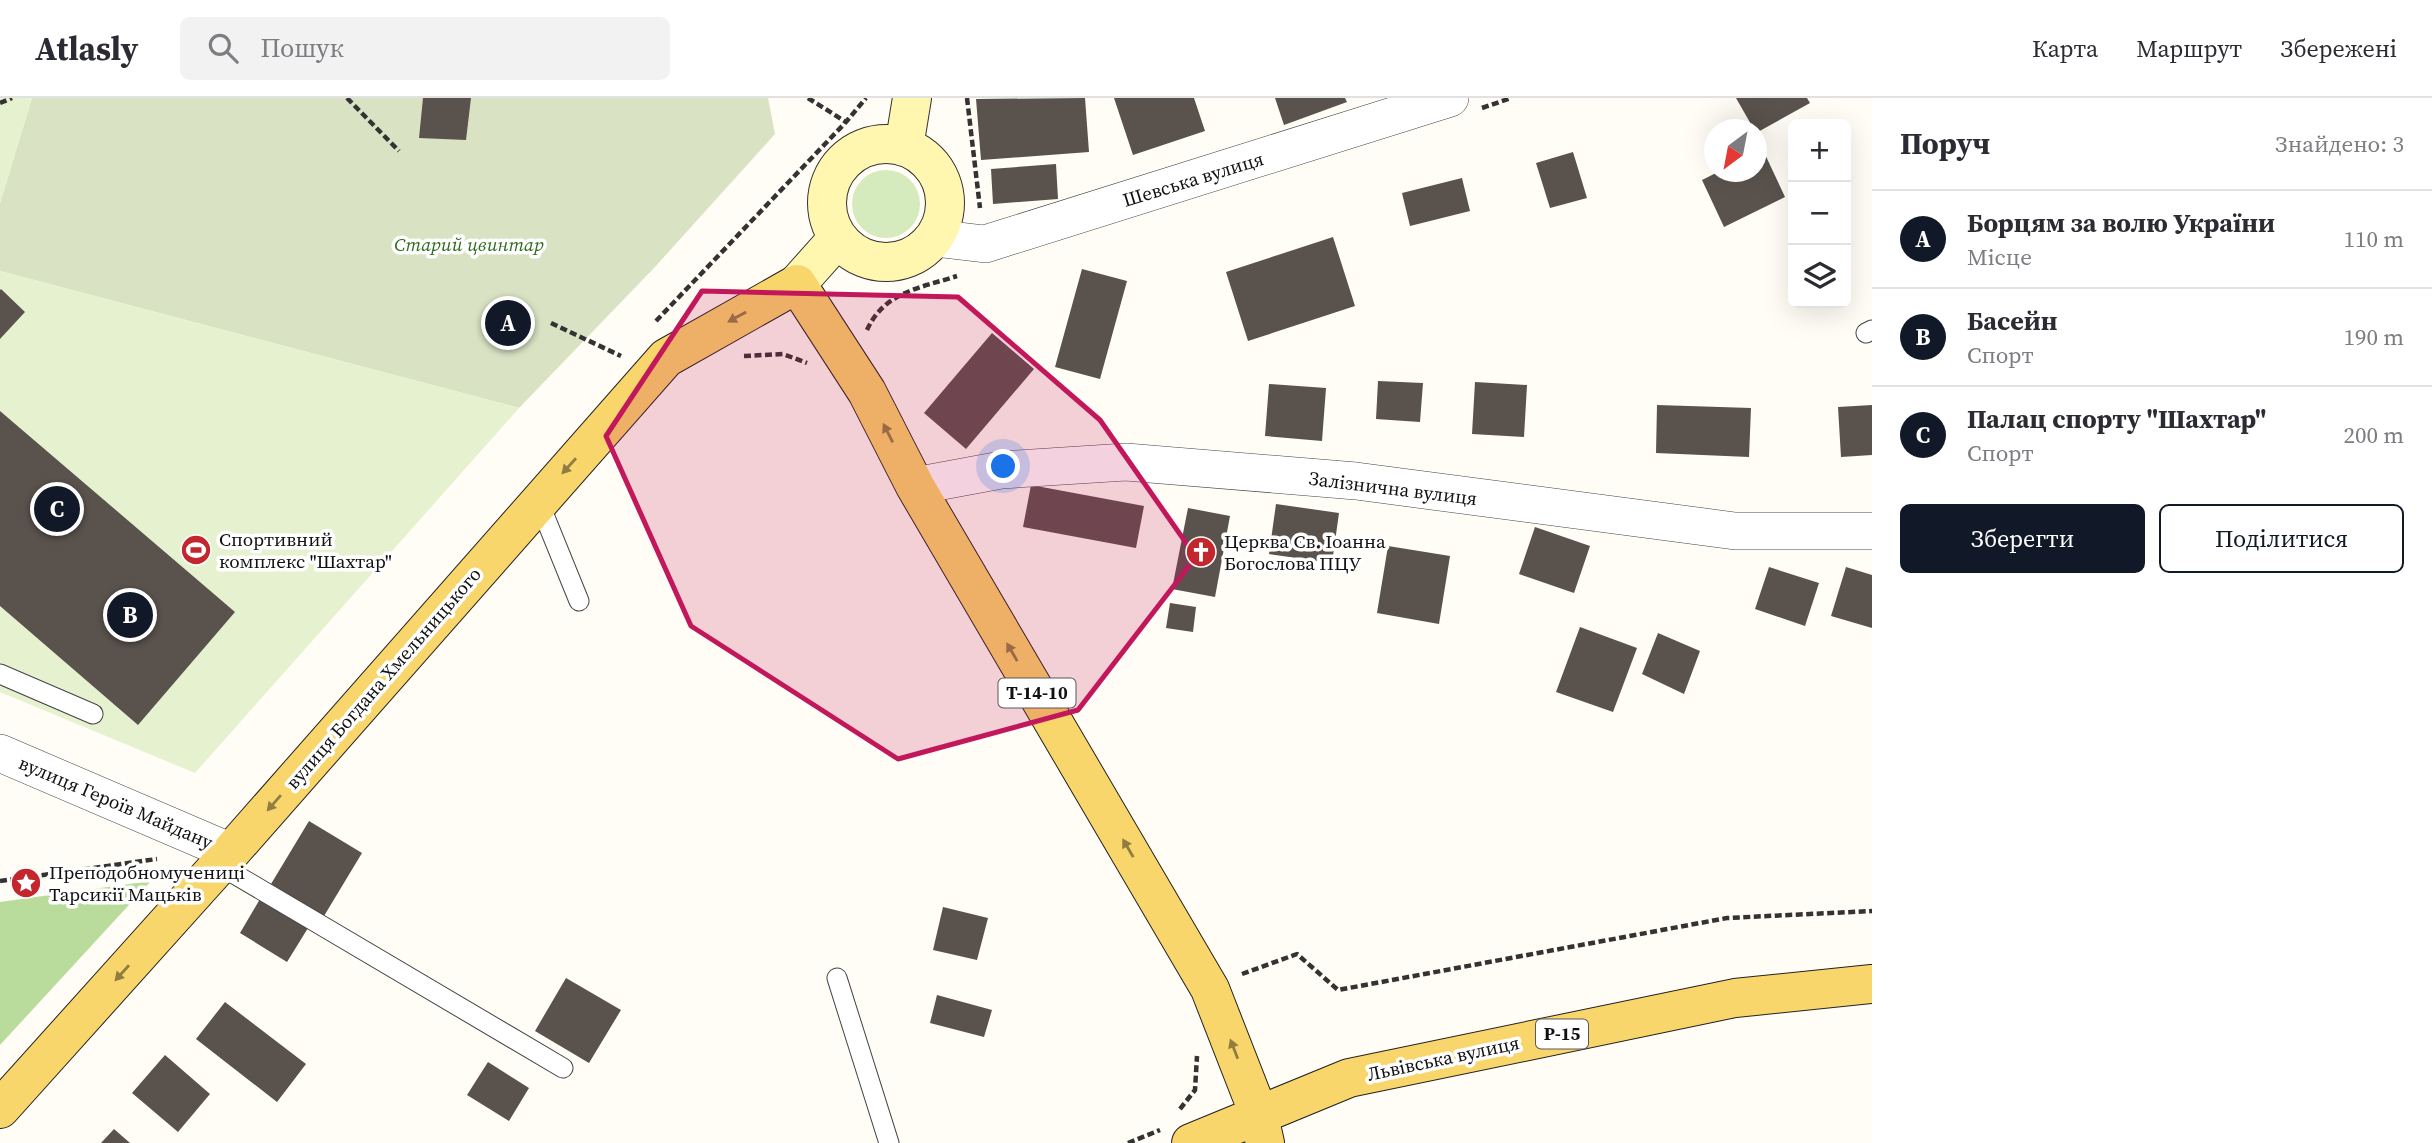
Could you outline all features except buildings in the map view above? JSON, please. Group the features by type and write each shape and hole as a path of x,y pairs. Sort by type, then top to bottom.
{"main road":[{"path":"904,147 912,98"},
{"path":"886,144 904,147 920,155 933,168 942,185 945,203 942,221 934,238 921,251 905,259 886,262 868,260 851,251 838,238 830,222 827,204 830,185 838,169 851,156 867,147 886,144"},
{"path":"797,284 838,238"},
{"name":"Т-14-10","path":"797,284 867,392 915,486 1210,989 1262,1128"},
{"name":"вулиця Богдана Хмельницького","path":"0,1108 225,858 666,358 797,284"},
{"name":"Львівська вулиця","path":"1176,1129 1262,1128 1349,1078 1735,998 1872,984"}],"street":[{"name":"Шевська вулиця","path":"934,238 985,244 1461,104"},
{"name":"Залізнична вулиця","path":"915,486 1001,470 1126,462 1356,481 1735,531 1872,531"},
{"name":"вулиця Героїв Майдану","path":"0,753 225,858"}],"lane":[{"path":"538,500 579,601"},
{"path":"0,674 93,714"},
{"path":"225,858 563,1068"},
{"path":"836,978 889,1143"}],"path":[{"path":"0,103 12,98"},
{"path":"347,98 399,151"},
{"path":"808,98 846,122"},
{"path":"1461,104 1511,98"},
{"path":"865,333 875,311 904,293 970,271"},
{"path":"551,323 622,357"},
{"path":"731,356 783,354 809,364"},
{"path":"0,881 157,859"},
{"path":"1231,978 1297,954 1338,989 1727,918 1872,911"},
{"path":"1128,1143 1176,1129 1195,1090 1197,1055 1193,1044"}],"highlighted area":[{"path":"702,291 958,297 1100,420 1196,557 1078,710 898,759 691,626 606,436"}],"green space":[{"path":"0,98 32,98 0,203"},
{"name":"Старий цвинтар","path":"32,98 768,98 775,134 654,268 519,408 0,271 0,203"},
{"path":"886,170 899,173 910,180 917,191 920,204 917,217 910,228 899,235 886,238 873,235 862,228 855,217 852,204 855,191 862,180 873,173"},
{"name":"Спортивний комплекс \"Шахтар\"","path":"0,271 519,408 195,773 0,692"},
{"path":"151,881 0,1045 0,902"}],"place":[{"name":"Борцям за волю України","path":"508,323"},
{"name":"Палац спорту \"Шахтар\"","path":"57,509"},
{"name":"Спортивний комплекс \"Шахтар\"","path":"196,550"},
{"name":"Церква Св. Іоанна Богослова ПЦУ","path":"1201,552"},
{"name":"Басейн","path":"130,615"},
{"name":"Преподобномучениці Тарсикії Мацьків","path":"26,883"}]}
